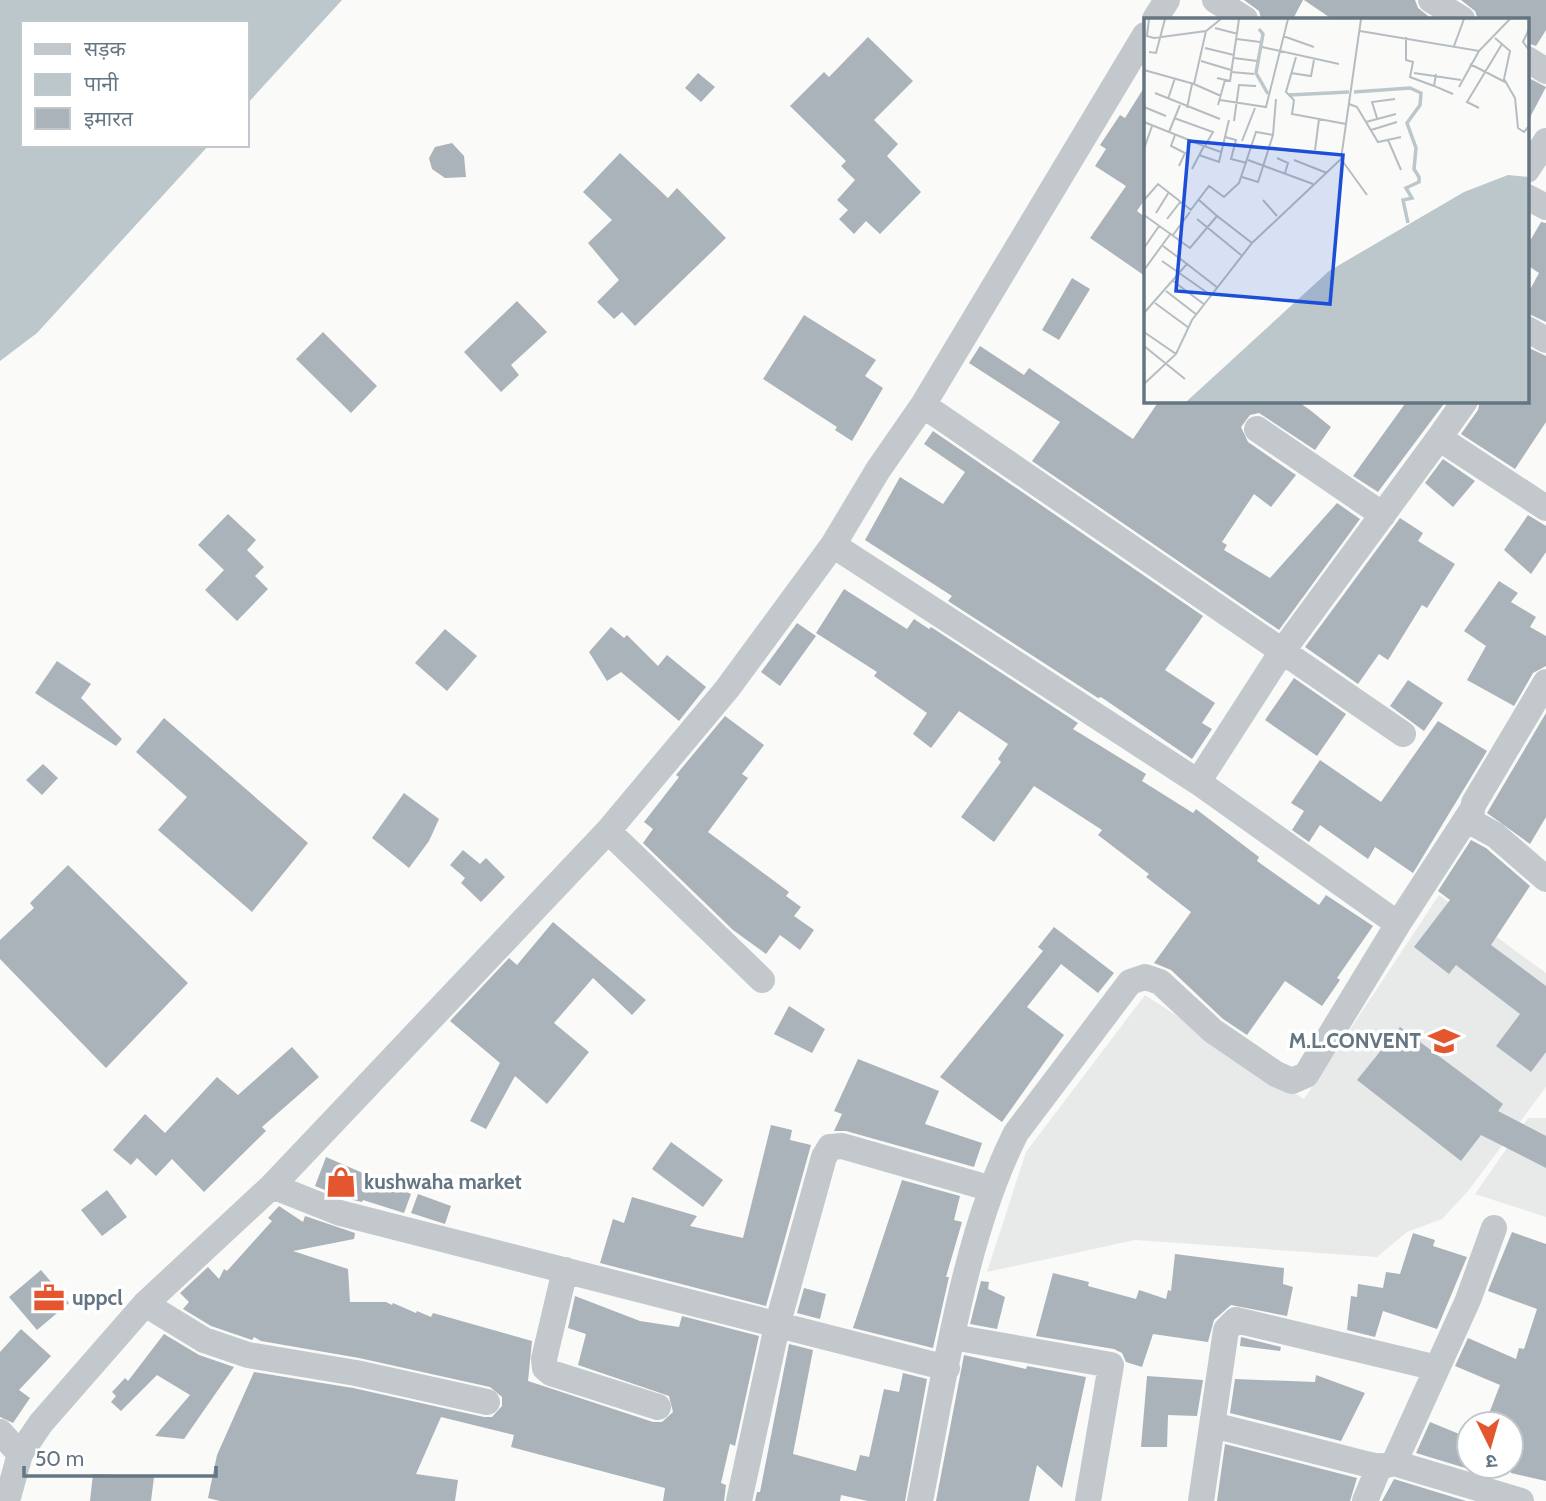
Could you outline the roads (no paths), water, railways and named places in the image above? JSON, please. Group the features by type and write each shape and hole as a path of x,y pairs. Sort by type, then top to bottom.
{"street":[{"path":"1156,18 1167,0"},
{"path":"1215,0 1243,18"},
{"path":"1431,0 1460,18"},
{"path":"7,1501 20,1454 41,1423 145,1304 272,1186 608,831 727,689 833,545 878,470 923,405 1136,72 1144,39"},
{"path":"1528,61 1546,71"},
{"path":"1528,168 1546,141"},
{"path":"1528,198 1546,207"},
{"path":"1528,330 1546,340"},
{"path":"1198,782 1282,653 1464,402"},
{"path":"923,405 1282,653 1403,733"},
{"path":"1257,429 1383,514"},
{"path":"1439,438 1546,508"},
{"path":"833,545 1198,782 1398,924"},
{"path":"920,1501 953,1336 992,1189 1016,1133 1130,982 1145,977 1160,982 1213,1031 1276,1074 1292,1081 1306,1075 1470,811 1546,682"},
{"path":"1470,811 1546,879"},
{"path":"608,831 762,980"},
{"path":"739,1501 777,1326 824,1157 830,1147 842,1146 992,1189"},
{"path":"272,1186 340,1213 947,1368"},
{"path":"1365,1501 1437,1368 1468,1300 1494,1228"},
{"path":"565,1270 544,1359 545,1368 551,1373 658,1407"},
{"path":"145,1304 204,1340 248,1354 356,1373 487,1402"},
{"path":"1202,1501 1226,1330 1236,1320 1437,1368"},
{"path":"953,1336 1111,1365 1087,1501"},
{"path":"1213,1424 1386,1465 1521,1501"},
{"path":"0,1432 20,1454"}],"water":[{"path":"0,0 342,0 248,103 248,21 21,21 21,147 207,147 37,333 0,361"}],"place":[{"name":"M.L.CONVENT","path":"1444,1041"},
{"name":"kushwaha market","path":"341,1182"},
{"name":"uppcl","path":"49,1298"}]}
